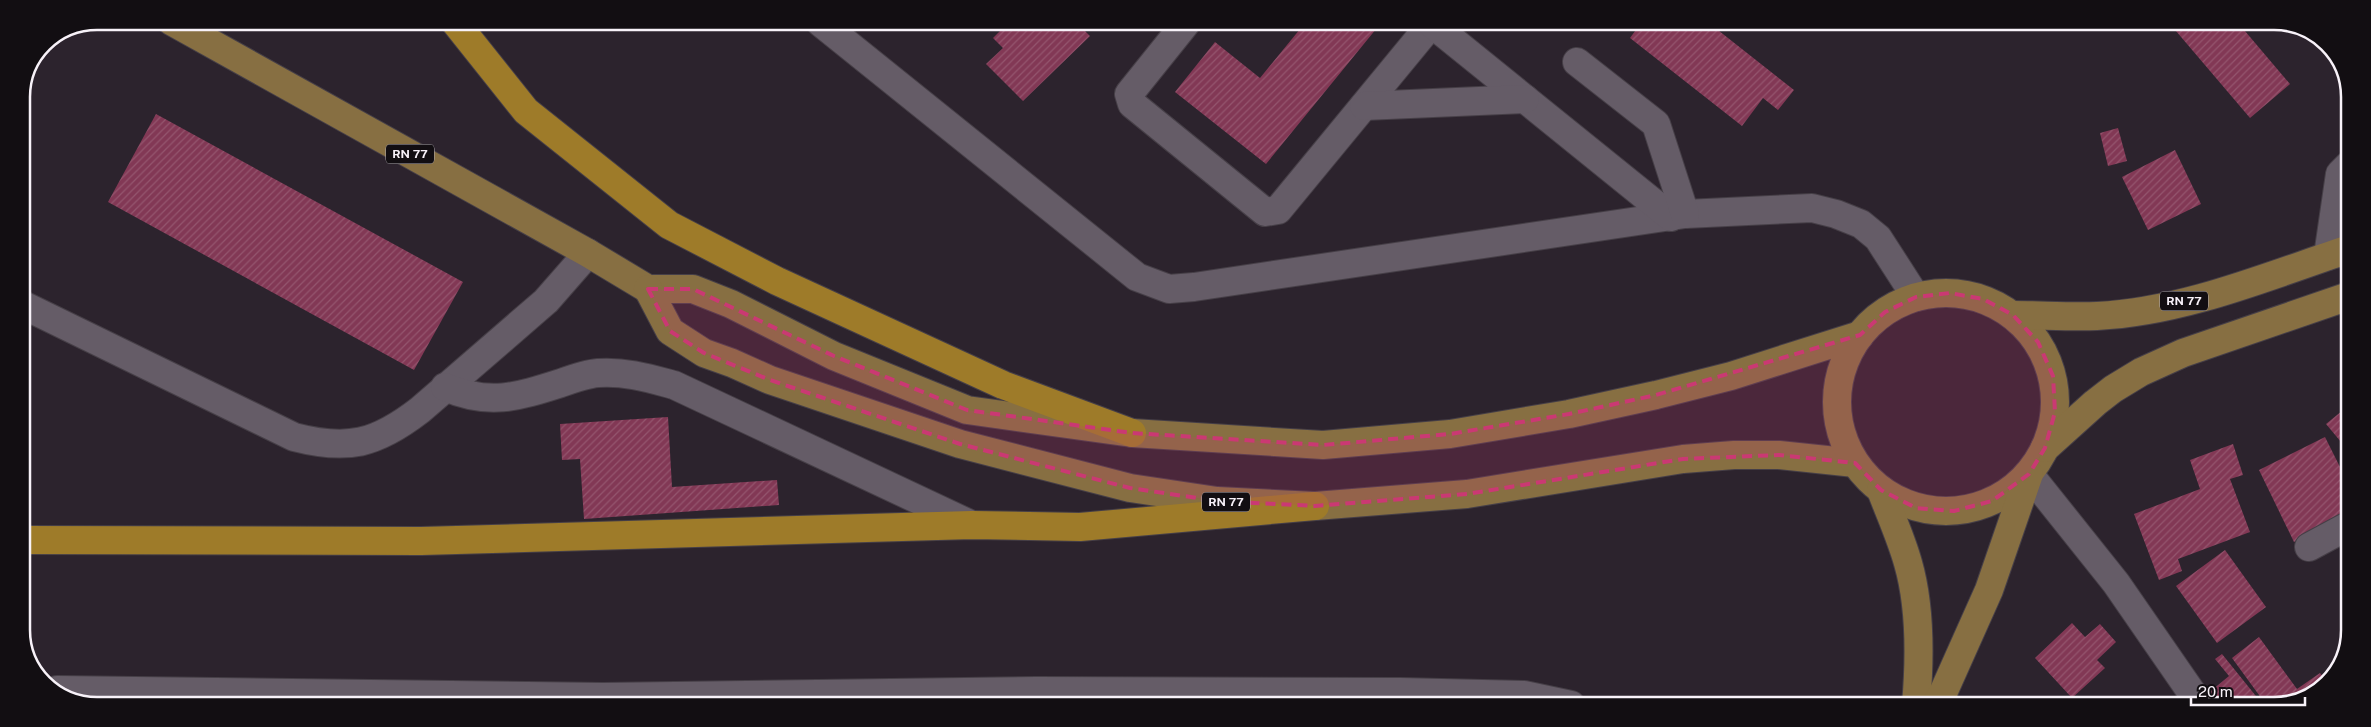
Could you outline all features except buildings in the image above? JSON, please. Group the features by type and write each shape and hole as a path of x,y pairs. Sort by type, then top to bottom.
{"highway":[{"path":"461,30 526,111 669,225 778,281 1003,385 1132,433"},
{"path":"30,540 421,541 972,525 1080,527 1315,506"}],"main road":[{"name":"RN 77","path":"187,30 588,253 648,289 670,331 704,353 770,380 960,444 1130,488 1217,501 1315,506 1468,494 1683,459 1779,455 1855,463"},
{"name":"RN 77","path":"2013,315 2098,316 2154,308 2220,291 2338,252"},
{"path":"648,289 693,289 731,304 834,356 967,410 1132,433 1323,445 1450,434 1569,414 1656,396 1731,376 1860,335"},
{"path":"1940,697 1989,590 2029,474 2045,448 2055,412 2053,376 2038,342 2013,315 1983,299 1950,293 1916,297 1885,312 1860,335 1843,365 1837,398 1840,432 1855,463 1881,490 1916,508 1954,511 1992,502 2029,474"},
{"path":"2045,448 2113,388 2141,372 2183,353 2341,299"},
{"path":"1881,490 1908,563 1916,603 1919,670 1917,697"}],"street":[{"path":"830,30 1137,277 1169,289 1194,287 1678,215 1812,208 1836,214 1861,224 1878,238 1916,297"},
{"path":"1180,30 1129,94 1132,104 1265,212 1278,210 1425,30"},
{"path":"1440,30 1526,99 1678,215"},
{"path":"1577,62 1656,124 1678,215"},
{"path":"1364,106 1526,99"},
{"path":"2338,252 2341,173"},
{"path":"30,308 294,438 321,444 348,444 374,438 398,426 546,300 588,253"},
{"path":"445,387 462,394 488,400 512,398 596,373 619,372 644,376 674,385 972,525"},
{"path":"2029,474 2116,583 2195,697"},
{"path":"2309,547 2341,530"},
{"path":"68,690 354,697"},
{"path":"603,697 1036,691 1401,692 1524,695 1533,697"}],"highlighted area":[{"path":"648,289 693,289 834,356 967,410 1132,433 1323,445 1450,434 1569,414 1656,395 1860,335 1885,312 1916,297 1950,293 1983,299 2013,315 2038,342 2053,376 2055,412 2045,448 2029,474 1992,501 1954,511 1916,508 1881,490 1855,463 1779,455 1683,459 1467,494 1315,506 1217,501 1130,488 960,444 770,380 704,353 670,331"}]}
